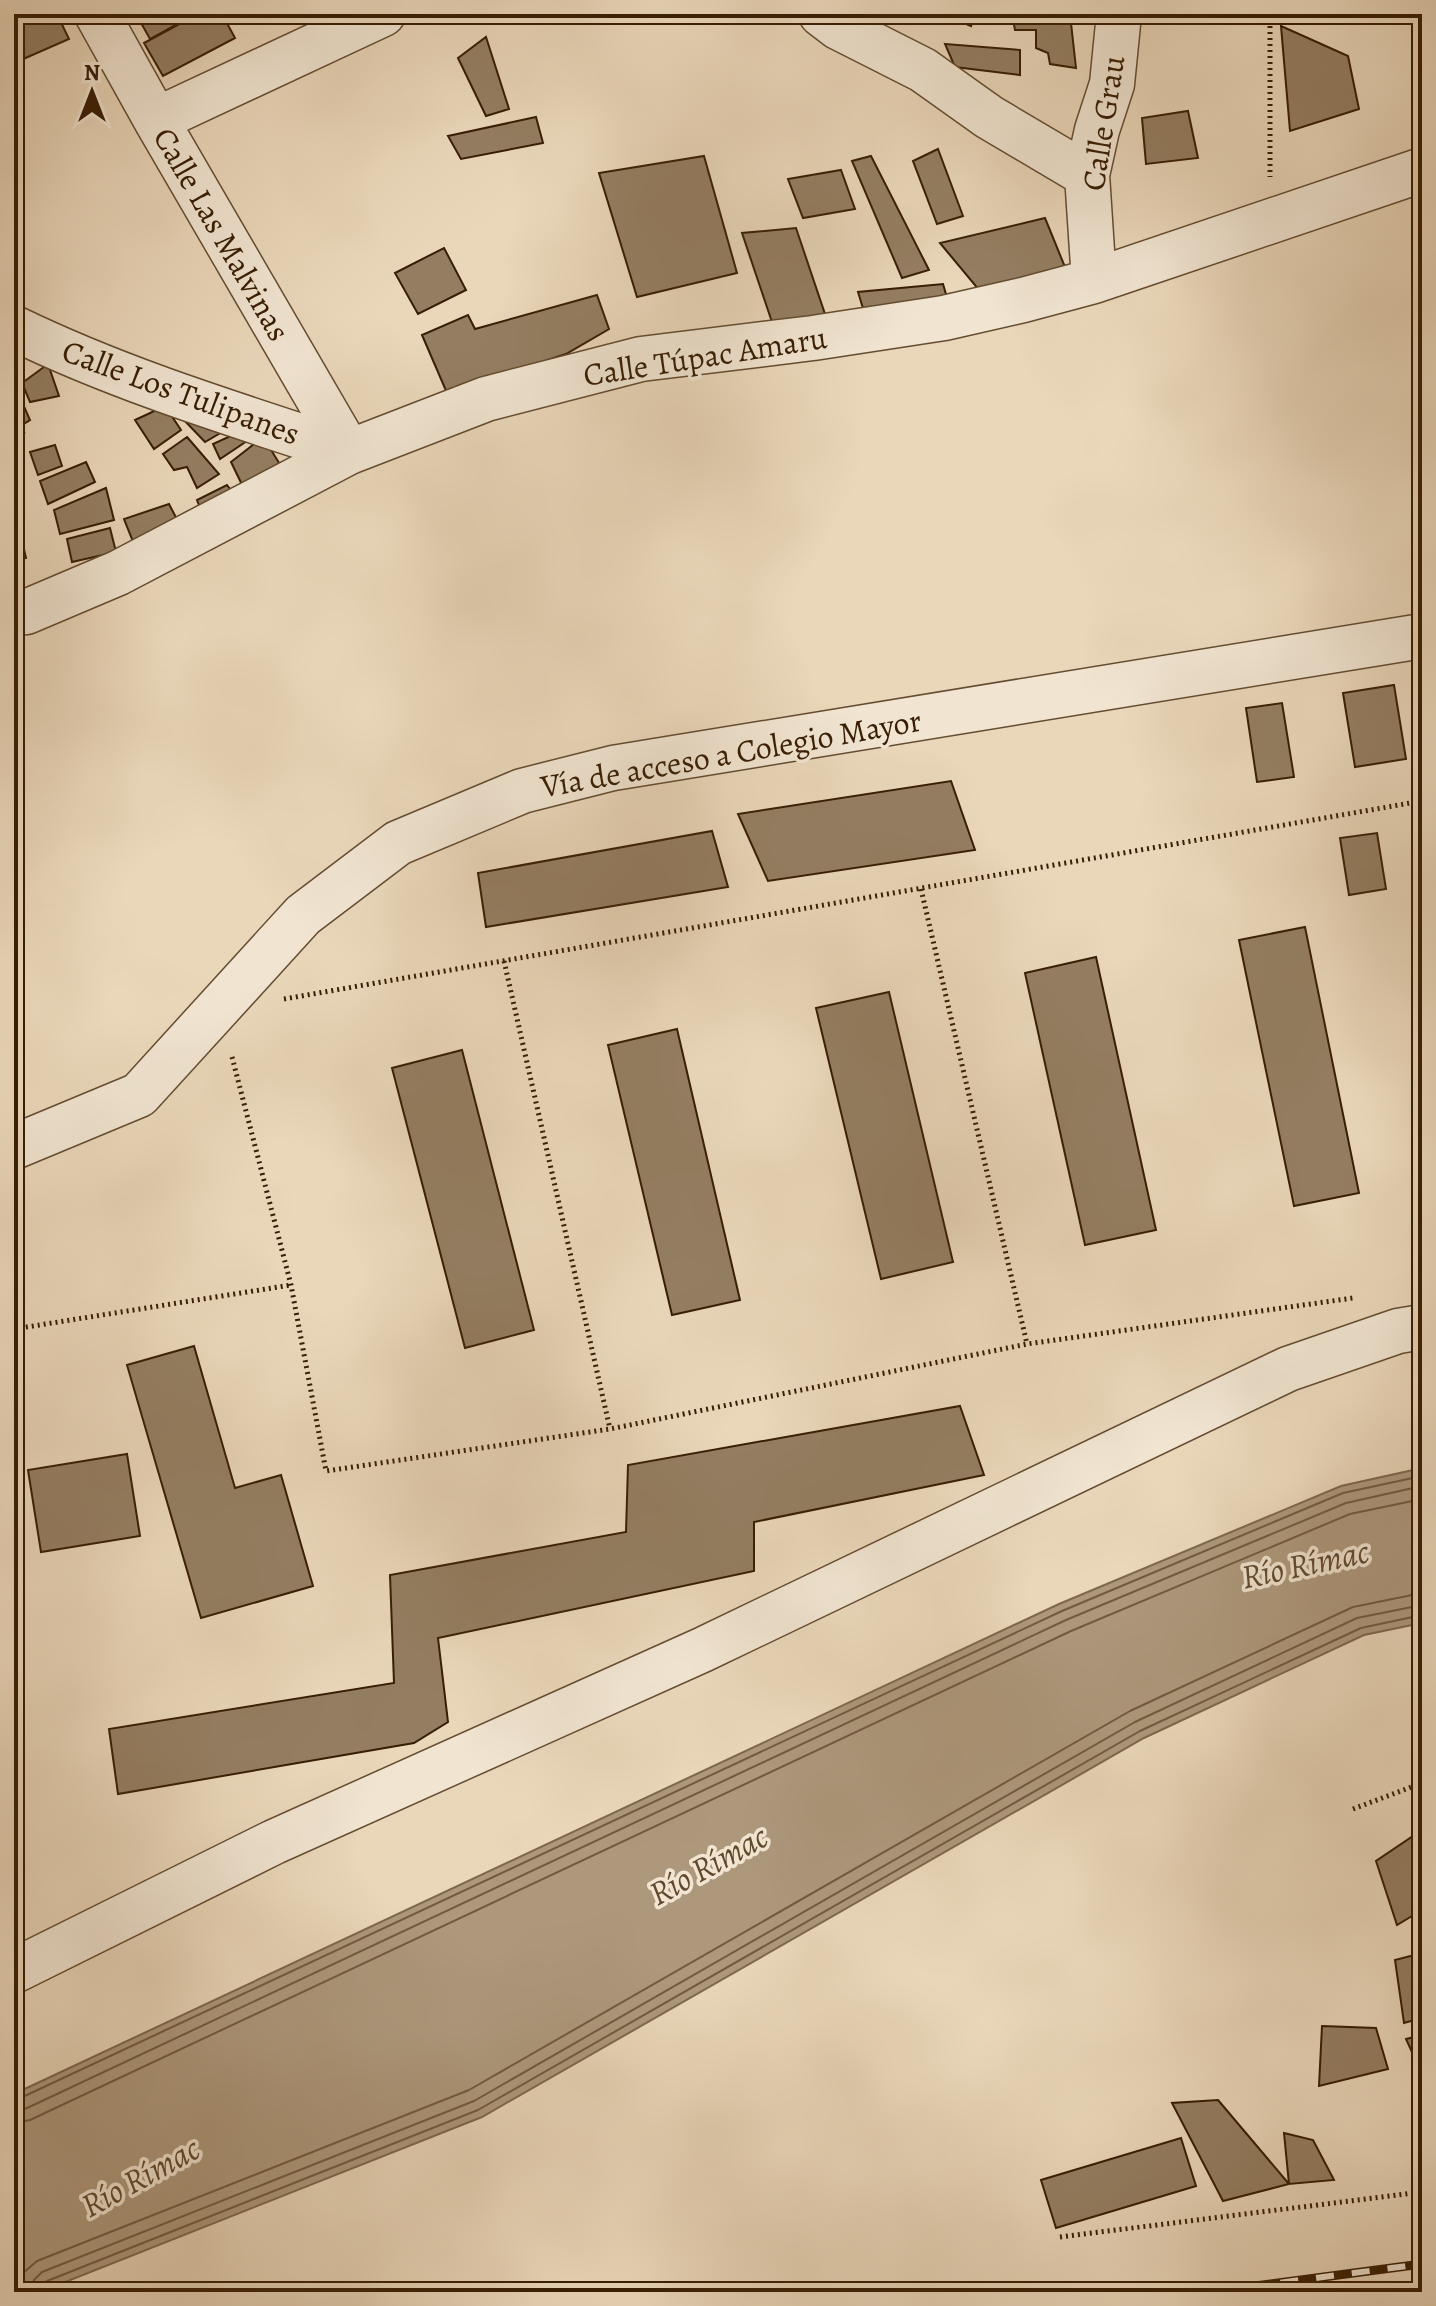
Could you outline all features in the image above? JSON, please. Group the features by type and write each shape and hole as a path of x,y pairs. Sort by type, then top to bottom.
{"street":[{"name":"Calle Las Malvinas","path":"97,14 349,452"},
{"path":"156,120 383,14"},
{"path":"821,14 838,27 923,70 989,117 1087,175"},
{"name":"Calle Grau","path":"1094,281 1087,175 1112,84 1119,14"},
{"name":"Calle Túpac Amaru","path":"14,613 26,612 118,573 349,452 486,399 641,359 944,318 1094,281 1422,170"},
{"name":"Calle Los Tulipanes","path":"14,328 65,353 187,399 349,452"},
{"name":"Vía de acceso a Colegio Mayor","path":"14,1147 139,1095 303,915 398,843 522,791 613,768 1422,636"},
{"path":"14,1971 274,1842 702,1650 1288,1369 1398,1331 1422,1327"}],"path":[{"path":"1270,14 1269,171 1277,197 1309,208"},
{"path":"278,1000 1422,801"},
{"path":"921,889 1027,1344"},
{"path":"504,961 610,1429"},
{"path":"231,1050 291,1285 326,1471 610,1429 1027,1344 1356,1298"},
{"path":"14,1329 291,1285"},
{"path":"1353,1809 1422,1783"},
{"path":"1060,2237 1422,2192"}],"water":[{"name":"Río Rímac","path":"1422,1468 1422,1623 1364,1635 1144,1738 482,2117 40,2292 14,2292 14,2094 1059,1604 1341,1486"}],"building":[{"path":"36,14 57,14 69,39 21,60 14,52 14,26"},
{"path":"136,14 195,14 150,39"},
{"path":"198,14 222,14 235,38 163,76 144,43"},
{"path":"943,14 974,14 971,26"},
{"path":"1012,14 1070,14 1076,68 1050,64 1048,53 1036,48 1036,30 1015,30"},
{"path":"1281,26 1348,56 1359,109 1290,131"},
{"path":"486,37 509,109 486,116 458,58"},
{"path":"945,44 1020,50 1020,75 955,67"},
{"path":"1188,111 1198,158 1146,164 1142,118"},
{"path":"536,117 543,143 461,159 448,136"},
{"path":"938,149 963,216 937,224 913,161"},
{"path":"704,156 737,273 637,297 599,173"},
{"path":"871,156 929,270 902,278 852,161"},
{"path":"841,170 855,209 803,218 788,179"},
{"path":"1045,218 1067,272 979,290 940,243"},
{"path":"796,228 828,323 775,331 742,233"},
{"path":"444,248 466,290 418,314 395,273"},
{"path":"943,284 948,301 866,318 858,292"},
{"path":"597,295 609,329 566,354 447,393 422,335 468,315 475,329"},
{"path":"48,364 59,396 30,402 22,383"},
{"path":"14,387 30,420 14,430"},
{"path":"165,406 181,430 154,449 135,420"},
{"path":"181,417 229,428 205,442"},
{"path":"237,433 253,437 220,459 213,444"},
{"path":"24,434 15,471 14,471 14,440"},
{"path":"187,437 219,474 197,488 187,467 174,470 163,454"},
{"path":"263,437 286,474 247,495 231,462"},
{"path":"55,445 62,466 38,475 30,452"},
{"path":"86,462 95,482 48,504 40,481"},
{"path":"227,485 240,502 204,518 197,500"},
{"path":"106,488 114,520 60,534 54,510"},
{"path":"169,504 183,531 138,554 124,519"},
{"path":"14,506 26,558 14,560"},
{"path":"110,528 116,552 72,562 67,539"},
{"path":"1394,685 1406,759 1355,767 1343,693"},
{"path":"1282,703 1294,777 1257,782 1246,708"},
{"path":"951,781 975,850 768,881 738,814"},
{"path":"712,831 728,887 486,927 478,873"},
{"path":"1377,833 1386,889 1349,895 1340,838"},
{"path":"1305,927 1359,1193 1294,1206 1239,940"},
{"path":"1096,957 1156,1230 1085,1245 1025,973"},
{"path":"889,992 953,1262 881,1279 816,1008"},
{"path":"677,1029 740,1300 672,1315 608,1045"},
{"path":"462,1050 534,1330 465,1348 392,1068"},
{"path":"194,1346 235,1488 281,1475 313,1586 201,1618 127,1365"},
{"path":"960,1406 984,1475 754,1522 754,1571 438,1638 448,1722 414,1743 118,1794 109,1729 394,1683 390,1575 626,1532 628,1465"},
{"path":"127,1454 140,1536 41,1552 28,1470"},
{"path":"1422,1830 1422,1910 1397,1925 1376,1861"},
{"path":"1422,1953 1422,2018 1404,2023 1395,1960"},
{"path":"1322,2026 1376,2028 1388,2069 1319,2086"},
{"path":"1422,2035 1422,2074 1406,2039"},
{"path":"1218,2100 1289,2184 1223,2201 1172,2103"},
{"path":"1284,2133 1313,2140 1334,2180 1289,2184"},
{"path":"1181,2138 1196,2186 1056,2228 1041,2180"}],"railway":[{"path":"1209,2292 1422,2264"}]}
